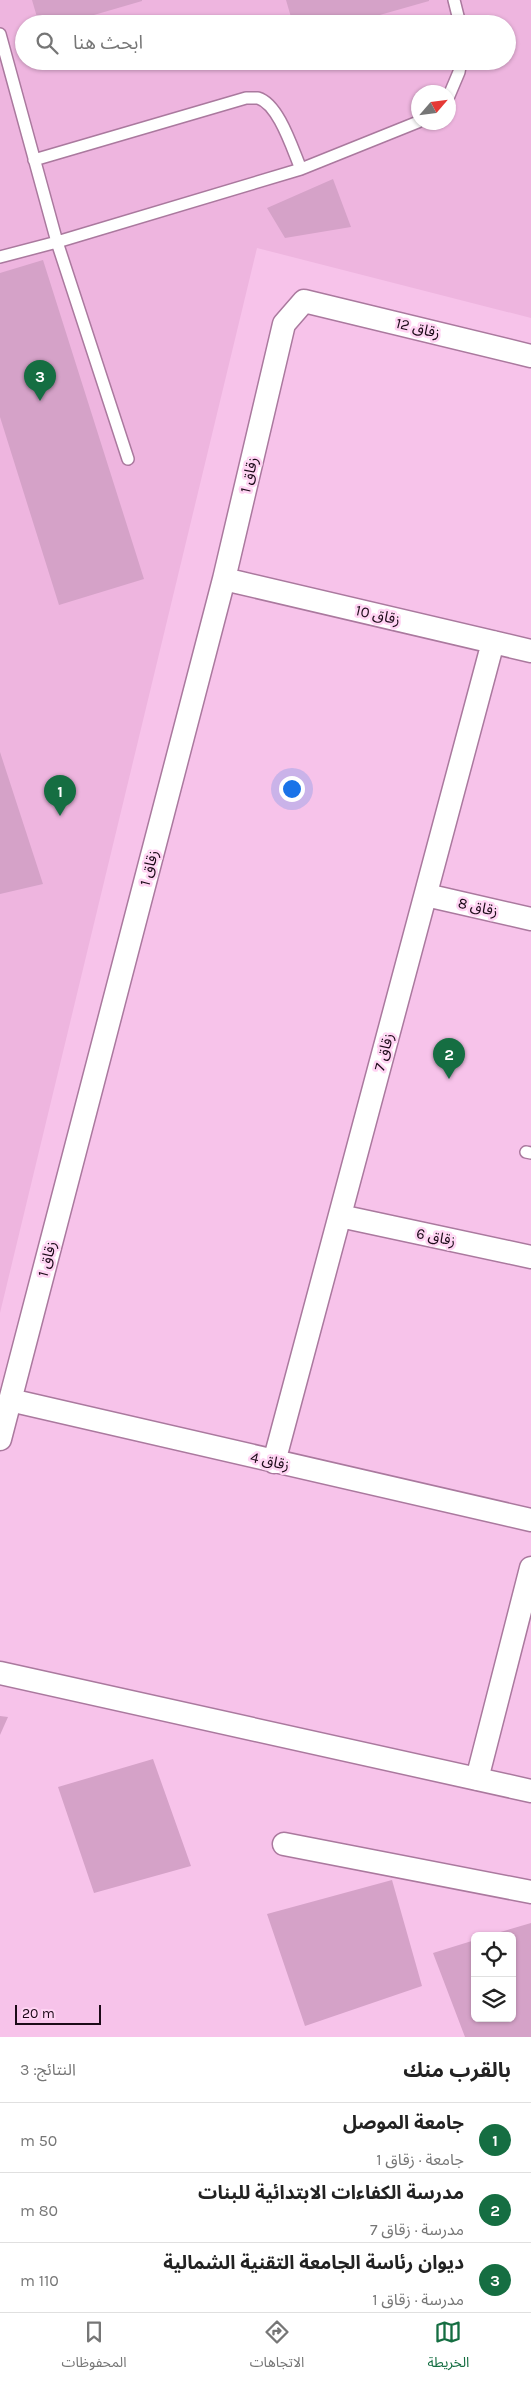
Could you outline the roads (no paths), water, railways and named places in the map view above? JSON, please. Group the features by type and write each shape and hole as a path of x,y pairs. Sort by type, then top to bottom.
{"street":[{"name":"زقاق 12","path":"304,301 531,356"},
{"name":"زقاق 1","path":"0,1439 224,579 284,324 304,301"},
{"name":"زقاق 10","path":"224,579 531,651"},
{"name":"زقاق 7","path":"274,1462 493,642"},
{"name":"زقاق 8","path":"426,895 531,919"},
{"name":"زقاق 6","path":"340,1216 531,1257"},
{"name":"زقاق 4","path":"10,1400 531,1520"},
{"path":"477,1779 531,1568"},
{"path":"0,1673 531,1791"},
{"path":"284,1844 531,1892"}],"lane":[{"path":"454,0 458,15"},
{"path":"0,34 57,242 128,459"},
{"path":"454,85 459,70"},
{"path":"34,160 246,98 260,99 271,107 279,118 301,169"},
{"path":"0,257 57,242 301,169 411,125"}],"place":[{"name":"ديوان رئاسة الجامعة التقنية الشمالية","path":"40,401"},
{"name":"جامعة الموصل","path":"60,816"},
{"name":"مدرسة الكفاءات الابتدائية للبنات","path":"449,1079"}]}
